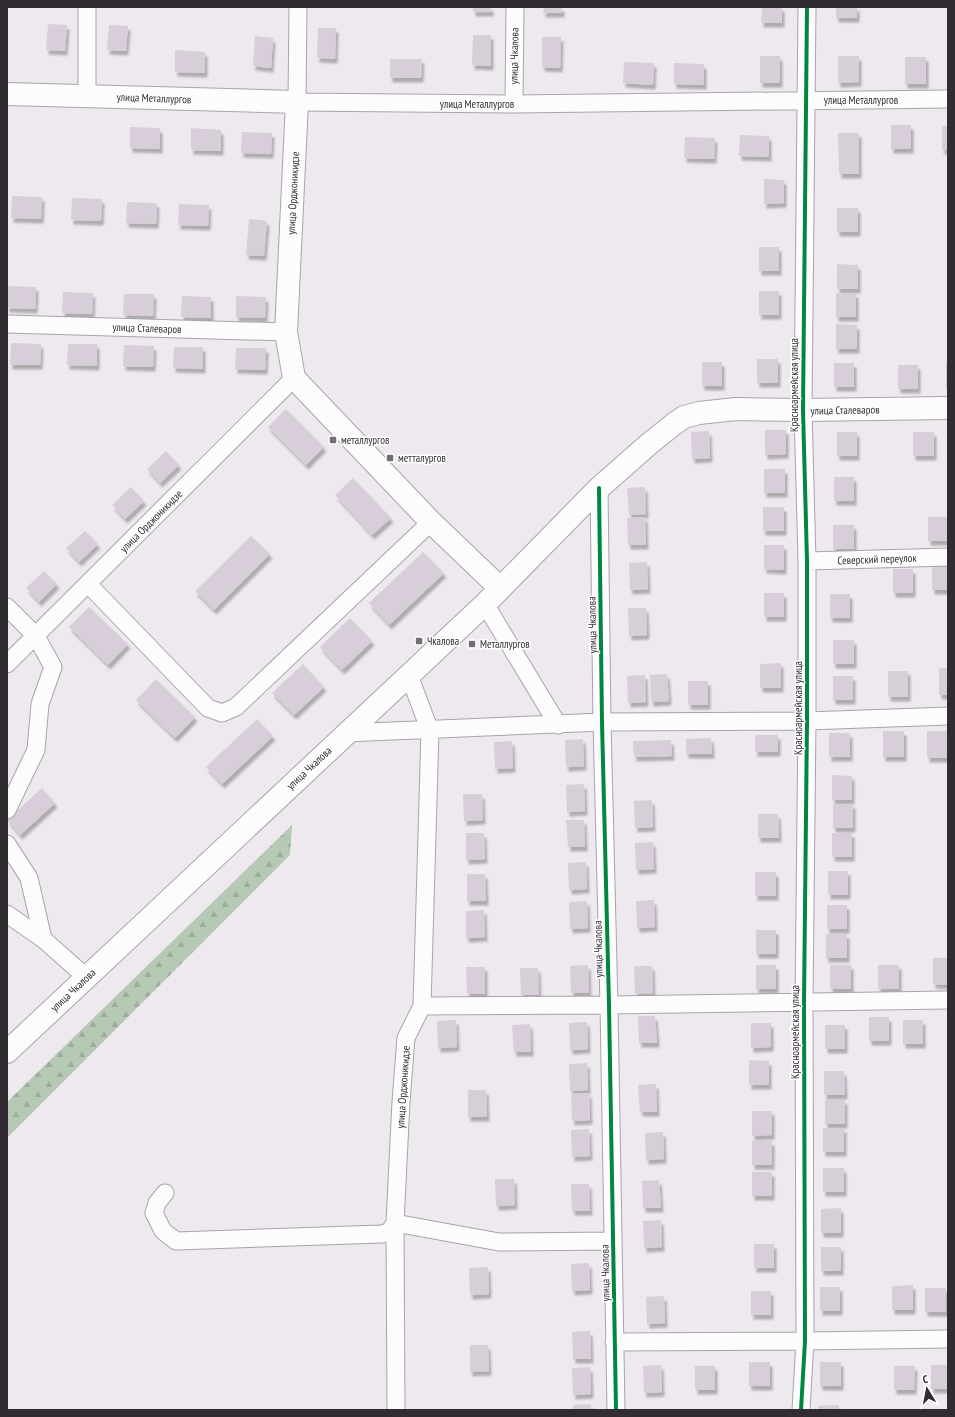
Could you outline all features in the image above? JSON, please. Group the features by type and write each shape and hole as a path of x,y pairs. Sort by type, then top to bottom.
{"main road":[{"name":"улица Металлургов","path":"7,94 297,102"},
{"name":"улица Орджоникидзе","path":"294,378 286,332 297,102"},
{"path":"294,378 431,522 500,588"},
{"name":"улица Сталеваров","path":"599,488 649,444 684,417 699,413 736,409 803,410 948,408"},
{"name":"улица Чкалова","path":"7,1052 345,733 485,604 599,488"}],"street":[{"path":"87,7 87,96"},
{"name":"улица Орджоникидзе","path":"297,102 298,7"},
{"name":"улица Чкалова","path":"514,104 515,7"},
{"name":"Красноармейская улица","path":"801,1410 805,1341 804,1002 807,561 803,410 807,7"},
{"name":"улица Металлургов","path":"297,102 514,104 948,99"},
{"name":"улица Сталеваров","path":"7,324 286,332"},
{"name":"улица Орджоникидзе","path":"7,664 294,378"},
{"name":"улица Чкалова","path":"599,488 602,722 609,1005 616,1410"},
{"path":"88,584 208,708 222,713 236,707 431,522"},
{"name":"Северский переулок","path":"807,561 948,557"},
{"path":"485,604 558,724"},
{"path":"7,607 36,636 52,667 40,704 36,750 7,810"},
{"name":"улица Орджоникидзе","path":"396,1410 395,1223 401,1102 406,1038 422,1006 430,731 409,675"},
{"path":"345,733 430,731 602,722 807,721 948,716"},
{"path":"7,844 29,878 43,939"},
{"path":"7,914 43,939 86,977"},
{"path":"422,1006 948,1000"},
{"path":"165,1194 156,1203 154,1213 163,1231 176,1241 382,1234 389,1232 395,1223 499,1242 613,1241"},
{"path":"614,1342 948,1339"}],"green space":[{"path":"292,825 290,855 7,1138 7,1102"}],"building":[{"path":"473,7 491,7 491,12 473,12"},
{"path":"544,7 562,7 562,13 543,13"},
{"path":"762,7 782,7 782,23 761,23"},
{"path":"836,7 857,7 857,18 836,18"},
{"path":"48,24 67,25 65,51 46,50"},
{"path":"109,25 128,26 126,51 107,50"},
{"path":"318,28 336,28 335,59 317,58"},
{"path":"473,35 491,35 491,66 472,65"},
{"path":"255,36 273,38 271,68 253,66"},
{"path":"542,37 561,37 560,68 542,67"},
{"path":"175,50 205,52 205,73 175,72"},
{"path":"760,56 780,56 780,83 760,83"},
{"path":"838,56 859,56 859,82 838,83"},
{"path":"905,57 926,57 926,84 905,84"},
{"path":"390,59 422,59 421,78 390,78"},
{"path":"624,62 654,63 653,85 623,83"},
{"path":"674,63 704,64 704,85 674,84"},
{"path":"891,125 911,125 911,149 891,149"},
{"path":"942,126 948,126 948,150 942,150"},
{"path":"130,127 160,128 160,149 130,148"},
{"path":"191,128 221,130 221,151 191,150"},
{"path":"242,132 272,133 271,154 241,153"},
{"path":"838,133 859,133 859,174 839,174"},
{"path":"740,135 769,136 769,157 739,156"},
{"path":"685,137 715,138 714,159 684,158"},
{"path":"764,179 784,180 784,203 764,204"},
{"path":"12,196 42,197 41,219 11,218"},
{"path":"72,198 102,199 101,221 71,220"},
{"path":"127,202 157,203 156,224 126,223"},
{"path":"179,204 209,205 208,226 178,225"},
{"path":"837,208 858,208 858,232 837,232"},
{"path":"249,219 267,221 264,256 246,255"},
{"path":"759,247 779,247 779,271 759,271"},
{"path":"837,264 858,265 858,289 837,289"},
{"path":"7,286 36,287 35,309 7,308"},
{"path":"759,291 779,291 779,315 759,315"},
{"path":"63,292 93,293 92,314 62,313"},
{"path":"836,293 856,293 856,317 836,317"},
{"path":"124,294 154,294 153,316 123,315"},
{"path":"182,296 211,297 211,318 181,317"},
{"path":"236,296 266,297 265,318 236,317"},
{"path":"836,324 857,325 857,349 836,349"},
{"path":"11,343 41,344 40,365 10,365"},
{"path":"68,344 97,344 97,366 67,365"},
{"path":"124,345 154,346 153,367 123,366"},
{"path":"174,347 203,347 203,369 173,368"},
{"path":"236,348 266,348 265,370 235,369"},
{"path":"757,359 778,359 778,383 757,383"},
{"path":"702,362 722,362 722,386 702,386"},
{"path":"946,362 948,362 948,388 946,388"},
{"path":"834,363 854,363 854,387 834,387"},
{"path":"898,365 918,365 918,389 898,389"},
{"path":"286,409 324,447 306,465 268,427"},
{"path":"765,430 786,430 786,454 765,455"},
{"path":"709,431 710,458 692,459 691,432"},
{"path":"837,432 857,432 857,456 837,456"},
{"path":"913,432 934,432 934,456 913,456"},
{"path":"166,451 179,465 160,483 147,469"},
{"path":"764,469 785,469 785,493 764,493"},
{"path":"834,477 854,477 854,501 834,501"},
{"path":"353,478 391,518 372,535 335,495"},
{"path":"131,487 144,501 125,519 112,505"},
{"path":"645,487 646,514 629,515 627,488"},
{"path":"763,507 784,507 784,531 763,531"},
{"path":"645,517 646,545 628,545 627,518"},
{"path":"928,517 948,517 948,541 928,541"},
{"path":"833,525 854,525 854,549 833,549"},
{"path":"85,531 98,544 79,562 66,548"},
{"path":"251,536 270,554 214,610 195,591"},
{"path":"764,545 784,545 784,570 764,569"},
{"path":"423,552 444,573 389,625 369,603"},
{"path":"647,562 648,589 630,590 629,563"},
{"path":"932,566 948,566 948,590 932,590"},
{"path":"893,569 913,569 913,593 893,593"},
{"path":"44,571 57,584 39,602 26,588"},
{"path":"764,593 784,593 784,617 764,617"},
{"path":"830,594 850,594 850,618 830,618"},
{"path":"89,607 128,644 108,665 69,627"},
{"path":"628,608 646,608 647,635 629,636"},
{"path":"350,618 372,641 342,670 320,647"},
{"path":"833,640 854,640 854,664 833,664"},
{"path":"781,663 781,688 760,688 760,664"},
{"path":"303,664 324,687 294,715 272,693"},
{"path":"939,668 948,668 948,695 939,695"},
{"path":"888,671 908,671 908,697 888,697"},
{"path":"667,674 669,701 651,702 650,675"},
{"path":"645,675 646,702 628,703 627,676"},
{"path":"833,676 853,676 853,700 833,700"},
{"path":"156,679 195,717 175,738 136,700"},
{"path":"688,681 708,681 708,705 688,705"},
{"path":"257,719 273,736 222,784 206,767"},
{"path":"883,731 904,731 904,757 883,757"},
{"path":"927,731 947,731 947,758 927,758"},
{"path":"829,733 850,733 850,757 829,757"},
{"path":"755,735 778,735 778,752 755,752"},
{"path":"711,738 712,754 686,754 686,739"},
{"path":"583,739 584,766 566,767 565,740"},
{"path":"671,740 672,756 634,757 633,741"},
{"path":"512,741 513,768 495,769 494,742"},
{"path":"832,775 852,776 852,800 832,800"},
{"path":"584,784 585,811 567,812 566,785"},
{"path":"42,788 55,803 20,835 7,820"},
{"path":"463,794 482,794 483,820 464,821"},
{"path":"652,800 653,827 635,828 634,801"},
{"path":"833,804 853,804 853,828 833,828"},
{"path":"758,814 778,814 779,838 758,838"},
{"path":"566,820 584,820 585,847 568,847"},
{"path":"466,833 484,833 485,859 466,860"},
{"path":"832,833 852,833 852,857 832,857"},
{"path":"653,842 654,869 636,870 635,843"},
{"path":"586,862 587,889 569,890 568,863"},
{"path":"828,871 848,871 848,895 828,895"},
{"path":"755,872 776,872 776,896 755,896"},
{"path":"467,874 485,874 486,901 467,901"},
{"path":"654,900 655,927 637,928 636,901"},
{"path":"587,901 588,928 570,929 569,902"},
{"path":"827,905 847,905 847,929 827,929"},
{"path":"484,910 485,937 466,938 466,911"},
{"path":"756,930 776,930 776,954 756,954"},
{"path":"826,934 847,934 847,958 826,958"},
{"path":"933,958 948,958 948,985 933,984"},
{"path":"588,965 589,993 571,993 570,966"},
{"path":"756,965 776,965 776,989 756,989"},
{"path":"830,965 851,965 851,989 830,989"},
{"path":"878,965 899,965 899,989 878,989"},
{"path":"634,966 652,966 653,993 635,994"},
{"path":"466,967 485,967 485,994 467,994"},
{"path":"520,968 538,968 539,995 521,995"},
{"path":"638,1016 655,1016 657,1043 639,1043"},
{"path":"869,1017 889,1017 889,1041 869,1041"},
{"path":"456,1020 457,1047 438,1048 437,1021"},
{"path":"903,1020 923,1020 923,1044 903,1044"},
{"path":"587,1022 588,1049 570,1050 569,1023"},
{"path":"751,1023 771,1023 771,1047 751,1048"},
{"path":"530,1024 531,1052 514,1052 512,1025"},
{"path":"825,1025 845,1025 845,1049 825,1049"},
{"path":"749,1060 769,1061 769,1085 749,1085"},
{"path":"587,1063 588,1090 570,1091 569,1064"},
{"path":"824,1071 844,1071 845,1095 824,1095"},
{"path":"656,1084 657,1112 640,1112 638,1085"},
{"path":"468,1090 486,1090 487,1117 468,1117"},
{"path":"589,1093 590,1120 572,1121 571,1094"},
{"path":"825,1100 845,1100 845,1124 825,1124"},
{"path":"752,1111 772,1111 772,1135 752,1136"},
{"path":"823,1128 844,1128 844,1152 823,1152"},
{"path":"589,1129 590,1156 572,1157 571,1130"},
{"path":"663,1132 664,1159 646,1160 645,1133"},
{"path":"752,1141 772,1141 772,1165 752,1165"},
{"path":"823,1168 844,1168 844,1192 823,1192"},
{"path":"752,1172 772,1172 772,1196 752,1196"},
{"path":"495,1179 514,1179 515,1205 496,1206"},
{"path":"659,1180 661,1208 643,1208 642,1181"},
{"path":"571,1184 589,1184 590,1211 572,1211"},
{"path":"841,1208 841,1233 821,1233 821,1209"},
{"path":"661,1220 662,1247 644,1248 643,1221"},
{"path":"754,1244 774,1244 774,1268 754,1268"},
{"path":"821,1247 841,1247 841,1271 821,1271"},
{"path":"589,1263 590,1290 572,1291 571,1264"},
{"path":"488,1267 489,1294 470,1295 469,1268"},
{"path":"913,1285 913,1310 892,1310 892,1286"},
{"path":"820,1287 840,1287 840,1311 820,1311"},
{"path":"925,1288 946,1288 946,1312 925,1312"},
{"path":"751,1291 771,1291 771,1315 751,1315"},
{"path":"664,1296 665,1323 647,1324 646,1297"},
{"path":"590,1331 591,1359 573,1359 572,1332"},
{"path":"470,1345 488,1345 489,1371 470,1372"},
{"path":"749,1362 770,1362 770,1386 749,1386"},
{"path":"820,1362 841,1362 841,1386 820,1386"},
{"path":"661,1365 662,1392 644,1393 643,1366"},
{"path":"931,1365 948,1365 948,1389 931,1389"},
{"path":"695,1366 715,1366 715,1390 695,1390"},
{"path":"894,1366 915,1366 914,1390 894,1390"},
{"path":"590,1367 591,1394 573,1395 572,1368"},
{"path":"591,1404 591,1410 573,1410 573,1405"},
{"path":"839,1405 839,1410 818,1410 818,1406"}],"cycle path":[{"path":"801,1410 805,1341 804,1002 807,561 803,410 807,7"},
{"path":"599,488 602,722 609,1005 616,1410"}],"place":[{"name":"металлургов","path":"333,440"},
{"name":"метталургов","path":"390,458"},
{"name":"Чкалова","path":"419,641"},
{"name":"Металлургов","path":"472,644"}]}
